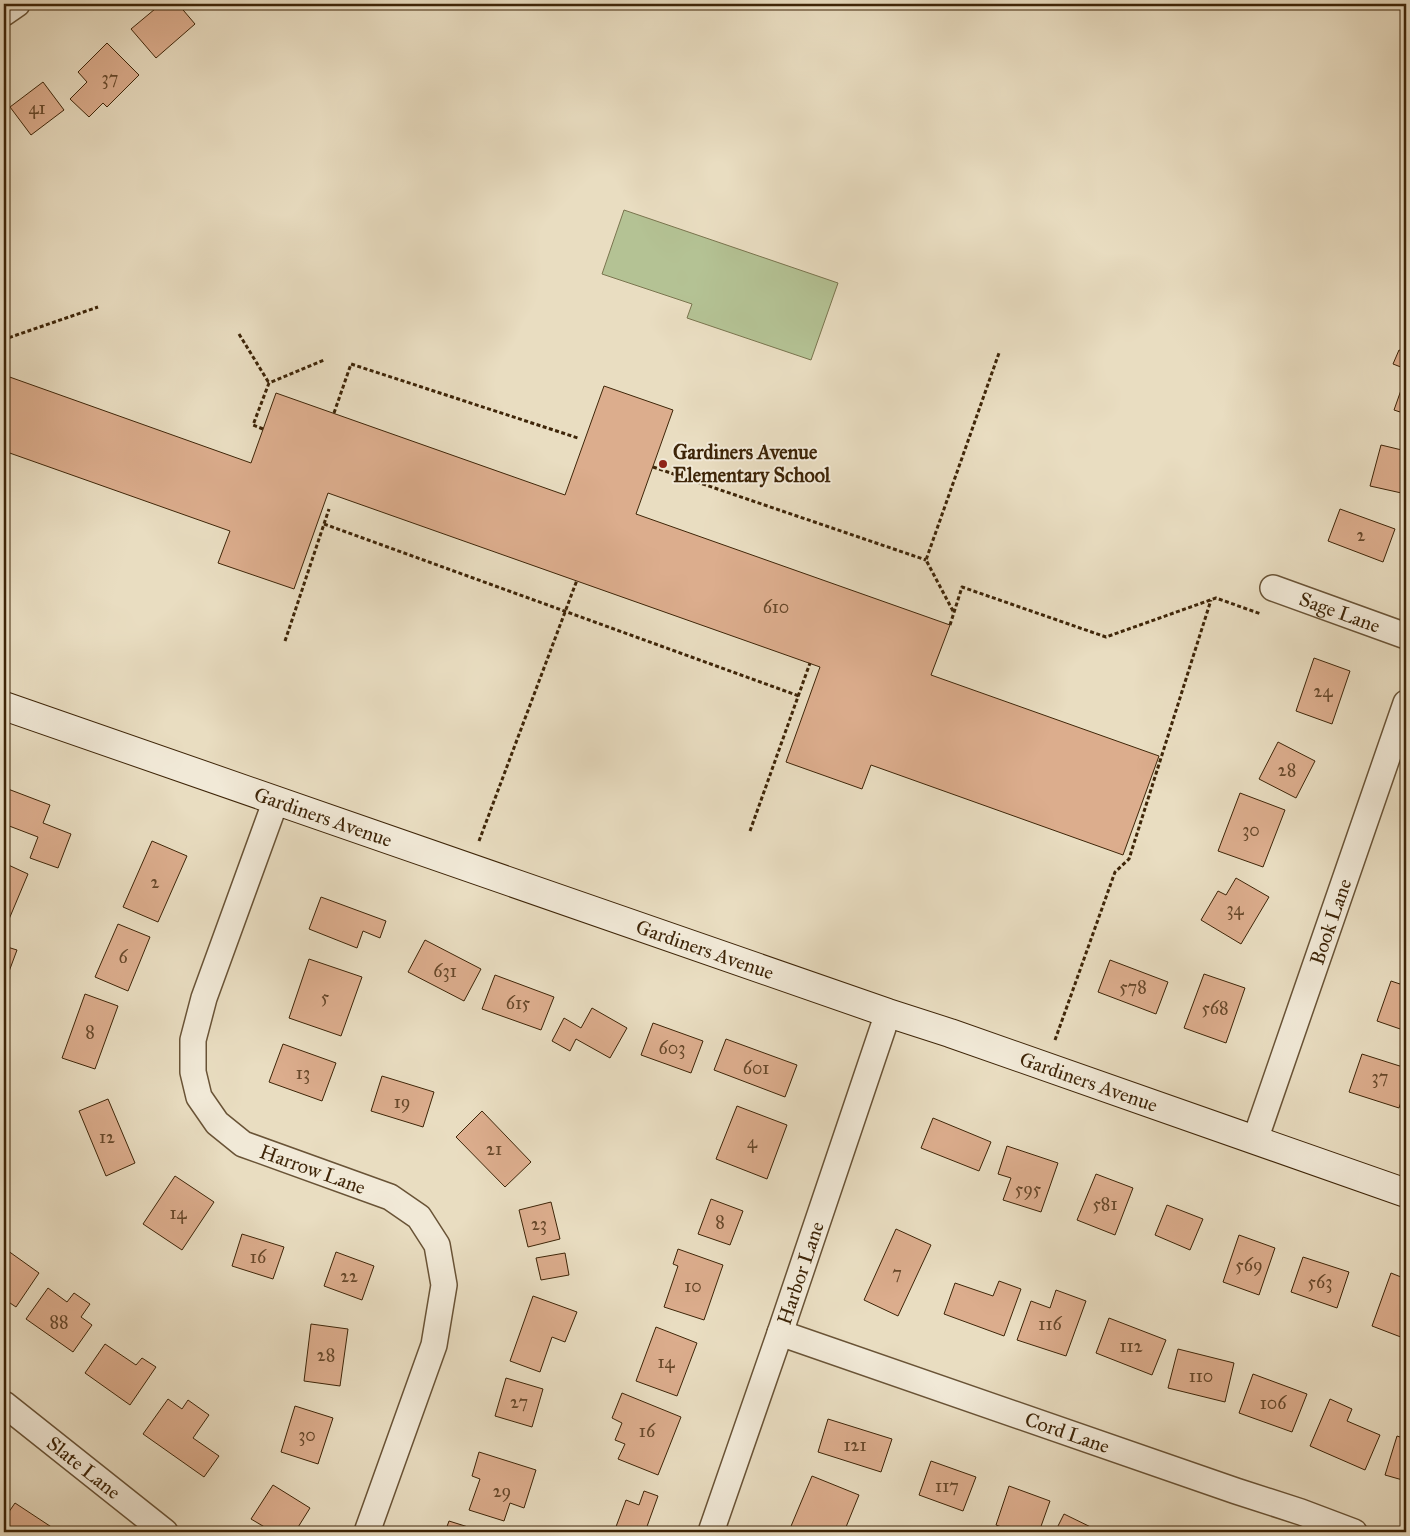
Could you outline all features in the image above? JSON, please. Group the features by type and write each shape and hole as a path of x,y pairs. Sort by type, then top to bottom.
{"main road":[{"name":"Gardiners Avenue","path":"4,706 950,1033 1406,1193"}],"street":[{"path":"4,14 17,4"},
{"name":"Sage Lane","path":"1273,588 1406,636"},
{"name":"Book Lane","path":"1254,1140 1406,703"},
{"name":"Harrow Lane","path":"276,800 204,998 193,1040 193,1072 199,1097 217,1123 243,1144 390,1197 419,1217 437,1245 444,1284 434,1345 367,1532"},
{"name":"Harbor Lane","path":"711,1532 888,1013"},
{"name":"Cord Lane","path":"780,1333 1301,1512 1354,1532"},
{"name":"Slate Lane","path":"4,1404 165,1532"}],"path":[{"path":"4,341 5,339 98,307"},
{"path":"239,334 269,383"},
{"path":"926,560 999,353"},
{"path":"263,429 253,425 269,383 324,360"},
{"path":"334,414 351,364 578,438"},
{"path":"653,467 926,560 954,612"},
{"path":"285,641 329,509"},
{"path":"324,524 799,696"},
{"path":"470,867 577,580"},
{"path":"950,624 962,587 1106,637 1216,598 1266,616"},
{"path":"1046,1067 1115,872 1129,859 1211,600"},
{"path":"750,831 810,664"}],"green space":[{"path":"624,210 838,283 811,360 687,318 692,304 602,274"}],"building":[{"path":"161,4 178,4 195,24 156,58 131,29"},
{"path":"1396,4 1406,4 1406,14"},
{"path":"107,43 139,75 107,107 103,103 89,117 70,99 87,82 78,72"},
{"path":"43,82 64,110 31,135 10,107"},
{"path":"1399,350 1406,352 1406,369 1393,364"},
{"path":"4,375 251,463 276,393 565,495 604,386 673,410 636,514 950,625 931,675 1159,756 1123,855 871,765 862,789 786,762 820,667 328,493 294,589 218,563 230,531 4,451"},
{"path":"1406,376 1406,414 1394,410"},
{"path":"1381,445 1406,451 1406,494 1370,486"},
{"path":"1340,509 1395,529 1383,562 1328,541"},
{"path":"1314,658 1350,671 1332,724 1296,711"},
{"path":"1278,742 1315,761 1296,798 1259,779"},
{"path":"8,789 50,805 43,823 71,834 58,868 30,858 38,837 4,824 4,800"},
{"path":"1240,793 1285,810 1263,867 1218,851"},
{"path":"152,841 187,856 158,922 123,907"},
{"path":"4,863 28,874 7,924 4,922"},
{"path":"1236,878 1269,897 1241,944 1201,920 1218,891 1226,895"},
{"path":"321,897 386,921 380,938 363,931 357,948 309,929"},
{"path":"118,924 150,937 128,991 95,977"},
{"path":"425,940 481,969 464,1001 408,972"},
{"path":"4,946 17,950 4,985"},
{"path":"309,959 362,977 341,1036 289,1018"},
{"path":"1110,960 1168,982 1156,1014 1098,992"},
{"path":"1204,974 1245,988 1226,1043 1184,1028"},
{"path":"495,975 554,997 541,1030 482,1009"},
{"path":"1391,981 1406,986 1406,1031 1377,1021"},
{"path":"85,994 118,1006 95,1069 62,1058"},
{"path":"592,1008 627,1028 610,1058 576,1039 570,1051 552,1041 564,1018 581,1028"},
{"path":"653,1023 703,1041 691,1073 641,1055"},
{"path":"726,1039 797,1065 785,1097 714,1070"},
{"path":"283,1044 336,1063 322,1101 269,1082"},
{"path":"1362,1054 1406,1068 1406,1086 1399,1108 1349,1092"},
{"path":"382,1076 434,1092 423,1127 371,1111"},
{"path":"108,1099 135,1163 106,1176 79,1111"},
{"path":"737,1106 787,1125 767,1179 716,1159"},
{"path":"482,1111 531,1162 505,1187 456,1137"},
{"path":"933,1118 991,1142 979,1171 921,1148"},
{"path":"1007,1146 1058,1163 1041,1212 1003,1200 1011,1178 998,1174"},
{"path":"1096,1174 1133,1188 1115,1235 1077,1220"},
{"path":"175,1176 214,1202 182,1250 143,1224"},
{"path":"711,1199 743,1211 730,1245 698,1234"},
{"path":"551,1202 560,1239 528,1247 519,1210"},
{"path":"1167,1205 1203,1219 1190,1250 1155,1235"},
{"path":"896,1229 931,1245 898,1316 864,1300"},
{"path":"242,1234 284,1247 273,1279 232,1266"},
{"path":"1239,1235 1275,1248 1259,1295 1223,1282"},
{"path":"4,1248 39,1273 16,1307 4,1299"},
{"path":"678,1249 723,1265 704,1320 664,1307 678,1266 673,1264"},
{"path":"336,1252 374,1266 362,1300 324,1286"},
{"path":"565,1253 569,1275 541,1280 536,1258"},
{"path":"1303,1257 1349,1272 1337,1308 1291,1292"},
{"path":"1391,1273 1406,1279 1406,1339 1372,1326"},
{"path":"999,1281 1021,1289 1004,1336 944,1314 955,1283 993,1296"},
{"path":"48,1288 67,1302 74,1293 90,1304 81,1317 92,1325 73,1352 26,1319"},
{"path":"1056,1290 1086,1301 1066,1356 1017,1340 1031,1301 1050,1308"},
{"path":"533,1296 577,1312 565,1342 552,1337 540,1372 510,1361"},
{"path":"1109,1318 1166,1340 1152,1375 1096,1353"},
{"path":"311,1324 348,1329 340,1386 304,1381"},
{"path":"656,1327 697,1343 677,1396 636,1381"},
{"path":"105,1344 136,1365 142,1358 156,1367 130,1405 85,1373"},
{"path":"1178,1349 1234,1363 1225,1402 1168,1388"},
{"path":"1253,1374 1307,1394 1292,1432 1239,1413"},
{"path":"506,1378 543,1389 532,1427 495,1416"},
{"path":"622,1393 681,1417 658,1475 618,1459 625,1444 615,1440 622,1423 612,1418"},
{"path":"168,1399 182,1409 188,1400 209,1415 193,1438 219,1456 204,1477 143,1434"},
{"path":"1330,1399 1352,1409 1347,1421 1380,1435 1365,1470 1310,1446"},
{"path":"295,1406 333,1418 318,1464 281,1452"},
{"path":"828,1419 892,1439 881,1472 818,1452"},
{"path":"1397,1436 1406,1439 1406,1481 1385,1475"},
{"path":"479,1452 536,1470 524,1508 510,1503 504,1521 469,1510 480,1479 472,1476"},
{"path":"931,1461 976,1477 963,1511 919,1495"},
{"path":"812,1476 859,1495 844,1532 789,1531"},
{"path":"273,1485 310,1508 295,1532 273,1532 251,1519"},
{"path":"1009,1486 1050,1501 1039,1532 1016,1532 996,1525"},
{"path":"644,1491 658,1496 645,1532 614,1532 626,1500 639,1505"},
{"path":"15,1503 59,1532 4,1532 4,1519"},
{"path":"1064,1514 1101,1532 1055,1532"},
{"path":"449,1521 484,1532 445,1532"}],"place":[{"name":"Gardiners Avenue Elementary School","path":"663,464"}]}
